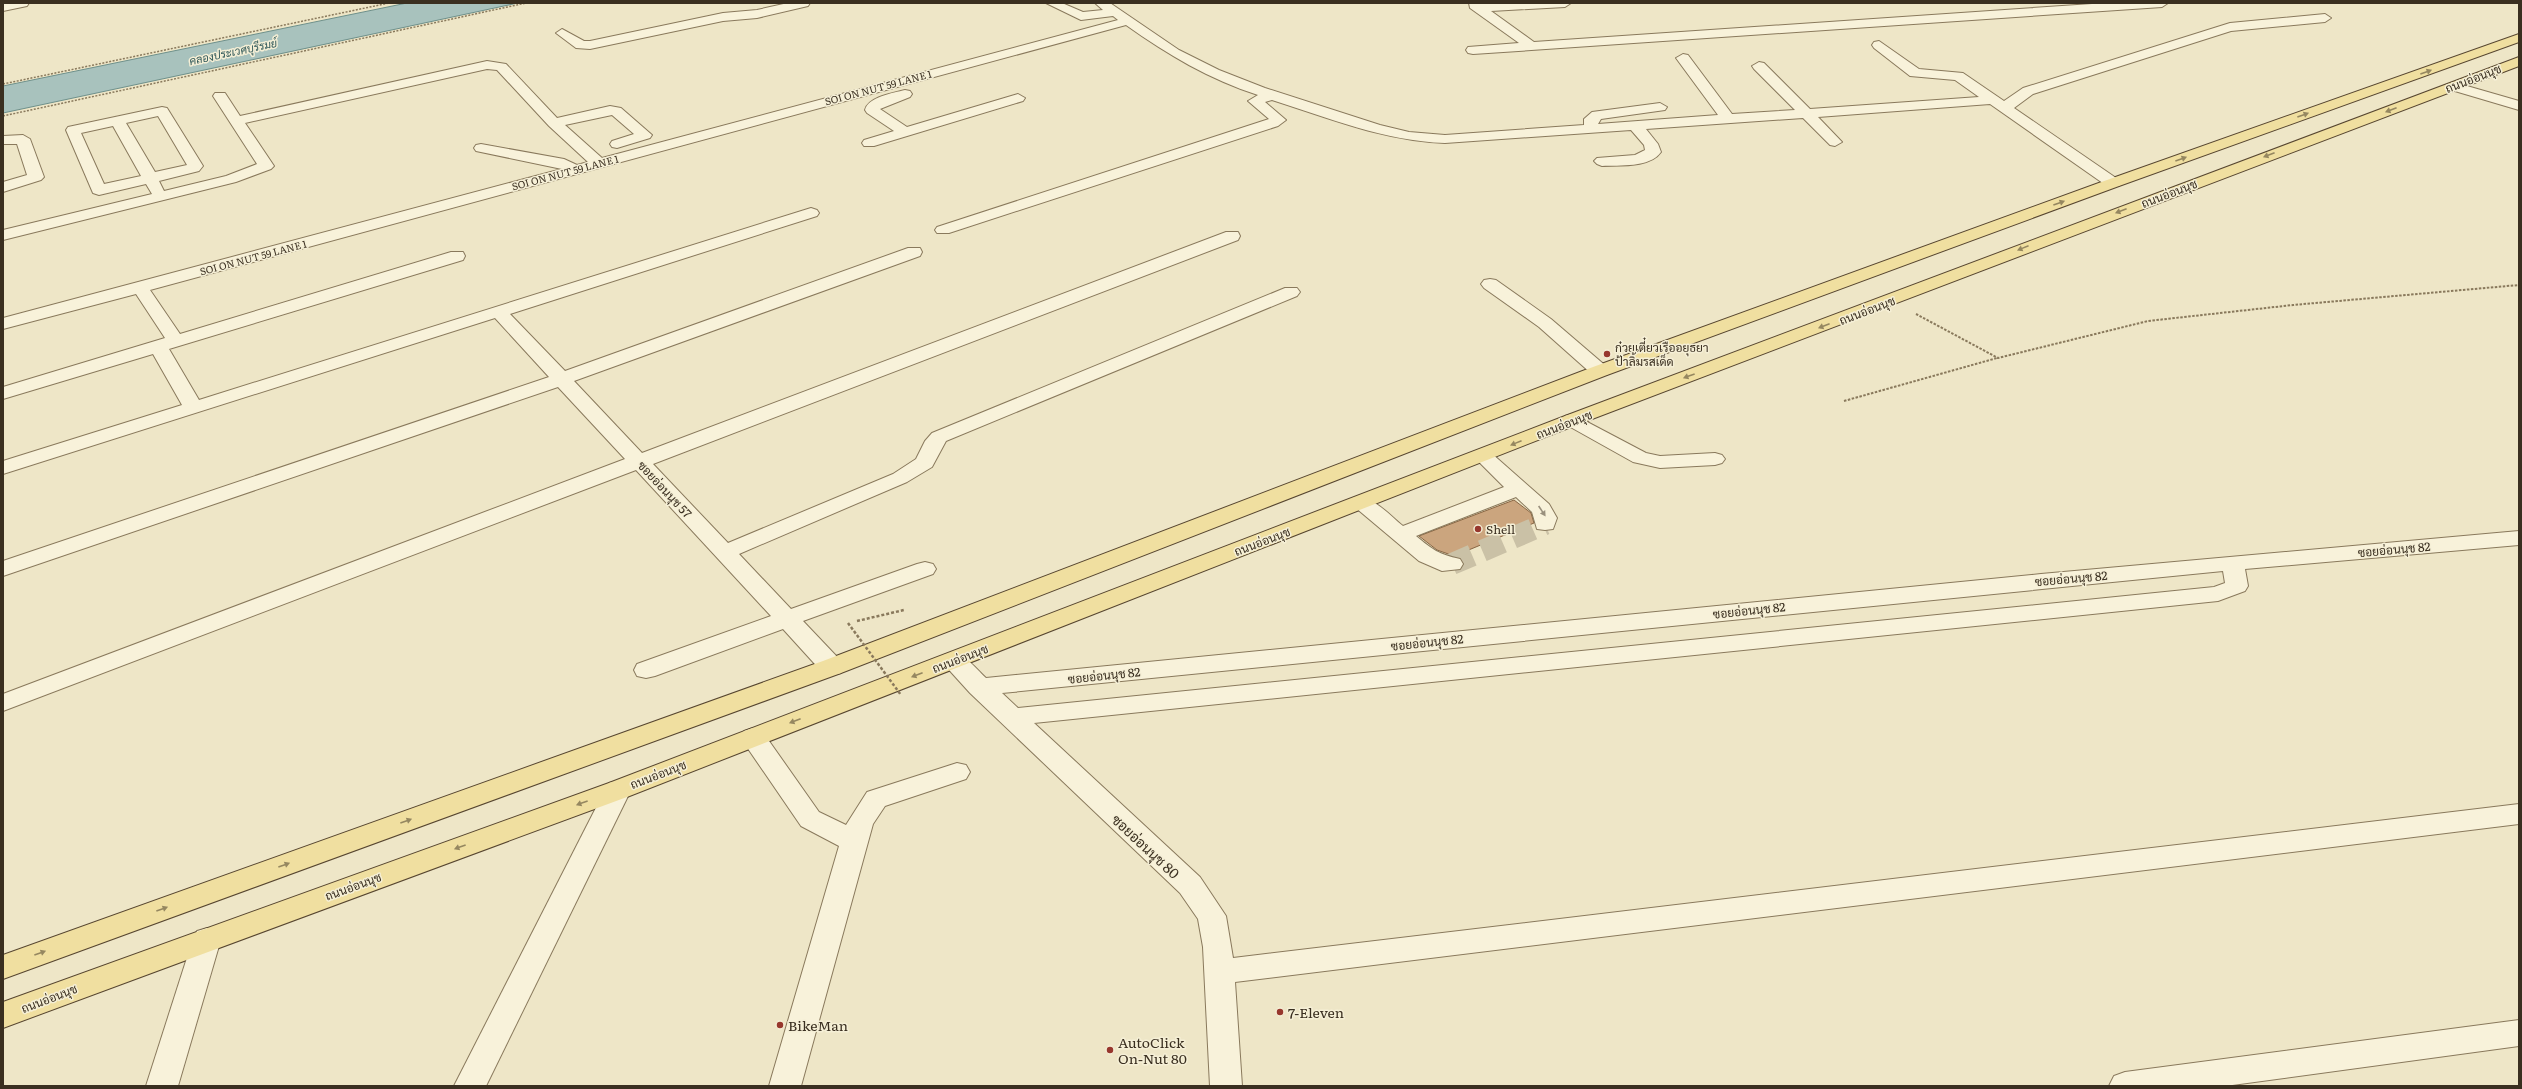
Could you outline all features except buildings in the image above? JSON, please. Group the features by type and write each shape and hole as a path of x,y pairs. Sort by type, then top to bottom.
{"main road":[{"name":"ถนนอ่อนนุช","path":"3,966 832,667 1600,371 2113,183 2519,38"},
{"name":"ถนนอ่อนนุช","path":"3,1015 618,790 1483,456 1572,420 1891,301 2060,234 2453,86 2516,64"},
{"path":"2022,217 2060,234"}],"street":[{"path":"3,7 23,3"},
{"path":"562,33 581,45 590,45 723,17 757,14 804,3"},
{"path":"1052,3 1081,16 1110,6 1128,21 1183,58 1207,70 1271,94 1389,134 1416,139 1445,139 1990,100"},
{"path":"1476,6 1565,3"},
{"path":"2031,3 2043,11"},
{"path":"1473,50 2162,3"},
{"path":"1476,6 1530,45"},
{"path":"2002,109 2028,91 2216,30 2255,24 2325,18"},
{"name":"SOI ON NUT 59 LANE 1","path":"3,324 1128,21"},
{"path":"1879,45 1915,73 1958,76 2002,109 2113,183"},
{"path":"1683,58 1728,118"},
{"path":"236,121 488,65 501,67 554,123 598,164"},
{"path":"1759,66 1804,113 1835,142"},
{"path":"895,83 907,91 896,98 875,104 872,110 905,132"},
{"path":"2453,86 2518,106"},
{"path":"943,230 1273,123 1279,120 1255,101 1271,94"},
{"path":"3,235 242,176 266,166 220,96"},
{"path":"869,143 1018,98"},
{"path":"1590,128 1592,119 1596,115 1660,107"},
{"path":"554,123 613,110 645,135 585,152"},
{"path":"162,111 195,166 189,170 99,190 73,130 117,120 162,111"},
{"path":"117,120 161,197"},
{"path":"1602,161 1638,159 1653,152 1651,144 1634,125"},
{"path":"3,140 23,139 36,178 3,187"},
{"path":"481,148 564,164 574,170"},
{"path":"3,468 811,212"},
{"path":"3,703 231,614 640,462 1232,236"},
{"path":"3,569 562,379 914,252"},
{"path":"3,393 457,256"},
{"path":"1490,284 1540,319 1600,371"},
{"path":"140,287 167,343 194,408"},
{"path":"724,552 900,478 925,463 935,441 939,437 1291,292"},
{"name":"ซอยอ่อนนุช 57","path":"498,311 724,552 788,618 832,667"},
{"path":"1572,420 1640,458 1660,462 1715,459"},
{"path":"1483,456 1520,488 1541,509 1546,518 1546,524"},
{"path":"1401,534 1520,488"},
{"path":"1361,503 1435,561 1452,564"},
{"name":"ซอยอ่อนนุช 82","path":"979,687 2233,564 2519,538"},
{"path":"1011,717 2218,594 2237,586 2233,564"},
{"path":"646,670 925,570"},
{"name":"ซอยอ่อนนุช 80","path":"953,661 1190,886 1212,916 1218,947 1226,1086"},
{"path":"753,738 810,819 854,842"},
{"path":"786,1086 860,822 876,799 957,772"},
{"path":"470,1086 618,790"},
{"path":"1219,972 2519,814"},
{"path":"162,1086 208,939"},
{"path":"2125,1086 2519,1033"}],"path":[{"path":"3,84 389,3"},
{"path":"3,116 526,3"},
{"path":"1844,401 1998,358 2148,321 2293,305 2519,285"},
{"path":"1891,301 1998,358"},
{"path":"901,694 848,623 908,609"}],"water":[{"name":"คลองประเวศบุรีรมย์","path":"407,3 518,3 3,113 3,86"}],"tunnel":[{"path":"1452,564 1545,524"}],"place":[{"name":"ก๋วยเตี๋ยวเรืออยุธยา ป้าลิ้มรสเด็ด","path":"1607,354"},
{"name":"Shell","path":"1478,529"},
{"name":"7-Eleven","path":"1280,1012"},
{"name":"BikeMan","path":"780,1025"},
{"name":"AutoClick On-Nut 80","path":"1110,1050"}]}
